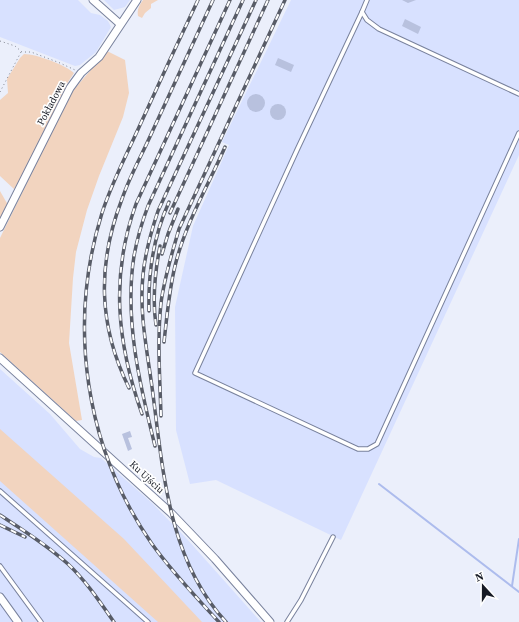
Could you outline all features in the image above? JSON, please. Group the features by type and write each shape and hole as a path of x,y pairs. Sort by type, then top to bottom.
{"street":[{"path":"93,0 120,24"},
{"name":"Pokładowa","path":"0,227 70,88 81,73 99,57 137,0"},
{"name":"Ku Ujściu","path":"0,358 171,513 215,559 270,622"},
{"path":"0,597 18,622"}],"lane":[{"path":"367,0 195,373 358,449 368,449 377,444 519,133"},
{"path":"362,12 367,20 379,29 519,94"},
{"path":"0,491 148,622"},
{"path":"287,622 301,600 333,537"},
{"path":"0,566 41,622"}],"path":[{"path":"0,41 15,46 22,52 31,52 74,69"},
{"path":"0,92 22,52"}],"shaded area":[{"path":"0,0 78,0 91,13 100,15 108,21 111,27 96,52 80,65 75,66 0,37"},
{"path":"104,0 130,0 125,7 114,10"},
{"path":"143,0 158,0 151,4 151,8 142,18 138,16 138,11"},
{"path":"291,0 519,0 519,155 341,540 216,480 190,484 176,430 175,307 193,226 229,145 222,142"},
{"path":"107,51 125,60 129,93 123,117 87,210 76,252 69,343 82,420 76,421 0,352 0,238 71,93"},
{"path":"24,54 50,60 74,73 68,82 25,171 14,189 0,176 0,100 8,93 7,79"},
{"path":"0,191 8,205 0,220"},
{"path":"0,369 50,414 80,449 94,457 101,458 152,503 187,539 261,622 0,622"},
{"path":"0,429 124,539 202,622 158,622 0,481"}],"building":[{"path":"402,0 416,0 408,3"},
{"path":"405,19 421,27 418,34 402,26"},
{"path":"278,58 294,65 291,72 275,65"},
{"path":"256,94 262,97 265,103 262,109 256,112 250,109 247,103 250,97"},
{"path":"275,104 281,104 286,109 284,118 281,120 275,120 270,115 270,109"},
{"path":"130,431 132,437 128,438 132,449 128,451 122,434"}],"waterway":[{"path":"379,484 519,592"},
{"path":"512,586 519,539"}],"railway":[{"path":"198,0 110,190 102,213 91,255 86,298 85,342 89,384 98,427 111,468 129,507 152,544 184,584 219,622"},
{"path":"129,388 111,341 107,318 104,294 108,247 114,223 129,181 213,0"},
{"path":"142,414 133,388 122,335 120,309 122,257 136,204 230,0"},
{"path":"155,446 139,376 132,328 131,280 135,250 148,206 243,0"},
{"path":"226,622 206,597 191,570 171,511 160,449 146,345 142,289 147,251 158,211 256,0"},
{"path":"170,213 268,0"},
{"path":"161,416 159,346 161,303 166,275 179,229 285,0"},
{"path":"164,342 171,285 179,250 191,220 225,147"},
{"path":"149,311 149,283 155,242 169,202"},
{"path":"162,254 178,209"},
{"path":"156,325 154,305 160,246"},
{"path":"0,515 43,544 68,564 87,585 114,622"},
{"path":"0,525 25,537"}]}
